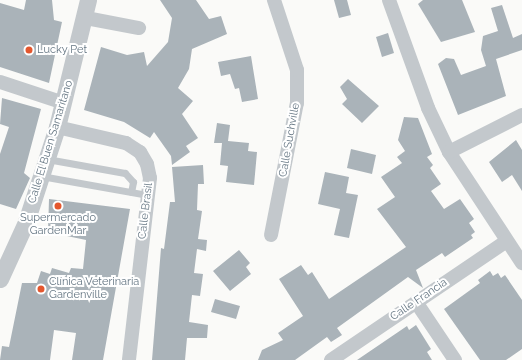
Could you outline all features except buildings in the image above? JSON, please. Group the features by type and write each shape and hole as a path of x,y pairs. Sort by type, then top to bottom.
{"street":[{"name":"Calle El Buen Samaritano","path":"0,279 26,222 57,127 86,18 88,0"},
{"name":"Calle Suchville","path":"272,235 297,103 297,70 274,0"},
{"path":"389,0 428,108 449,152 506,241 522,263"},
{"path":"86,18 139,28"},
{"path":"0,82 64,104"},
{"path":"449,152 522,115"},
{"name":"Calle Brasil","path":"57,127 126,143 140,152 150,178 129,360"},
{"name":"Calle Francia","path":"331,360 506,241"},
{"path":"416,302 455,360"}],"lane":[{"path":"46,159 124,173 133,182 131,192"},
{"path":"41,176 148,195"}],"place":[{"name":"Lucky Pet","path":"29,50"},
{"name":"Supermercado GardenMar","path":"58,206"},
{"name":"Clínica Veterinaria Gardenville","path":"41,289"}]}
